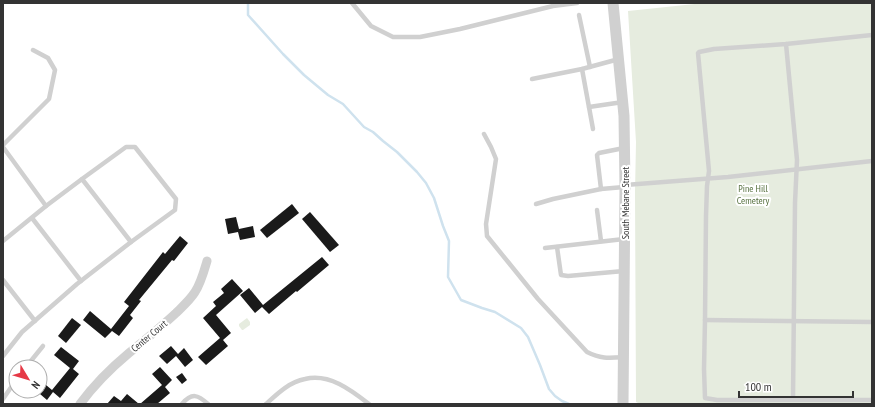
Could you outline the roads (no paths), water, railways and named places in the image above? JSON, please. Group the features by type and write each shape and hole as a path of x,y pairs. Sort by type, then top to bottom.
{"street":[{"name":"South Mebane Street","path":"613,3 623,102 625,186 623,404"},
{"name":"Center Court","path":"80,404 110,370 156,331 195,293 201,281 207,261"}],"lane":[{"path":"352,3 371,26 394,38 420,37 460,29 553,5 577,3"},
{"path":"579,15 590,67"},
{"path":"872,35 786,44 714,49 698,53 709,171 706,216 705,398 717,400 872,400"},
{"path":"786,44 797,160 793,322 793,399"},
{"path":"33,50 48,58 55,70 49,99 3,146 46,206"},
{"path":"532,78 582,69 619,60"},
{"path":"582,69 593,129"},
{"path":"589,107 623,102"},
{"path":"484,134 492,146 496,159 486,224 487,236 538,299 587,352 596,357 624,358"},
{"path":"3,241 46,206 126,147 135,147 176,199 175,210 81,281 22,332 3,356"},
{"path":"601,189 597,155 599,153 624,148"},
{"path":"536,204 601,189 872,161"},
{"path":"82,179 131,242"},
{"path":"597,210 600,241"},
{"path":"32,218 81,281"},
{"path":"545,248 624,239"},
{"path":"557,247 561,275 568,276 624,270"},
{"path":"3,280 35,321"},
{"path":"705,320 872,322"},
{"path":"32,359 43,346"},
{"path":"266,404 291,384 305,379 319,378 334,381 369,404"},
{"path":"182,404 188,398 196,396 200,397 208,404"}],"waterway":[{"path":"248,3 248,15 283,54 304,75 328,95 343,104 364,127 373,132 397,152 426,183 434,198 449,241 448,277 461,300 495,312 521,328 528,337 549,389 555,396 569,404"}],"park label":[{"name":"Pine Hill Cemetery","path":"753,194"}]}
